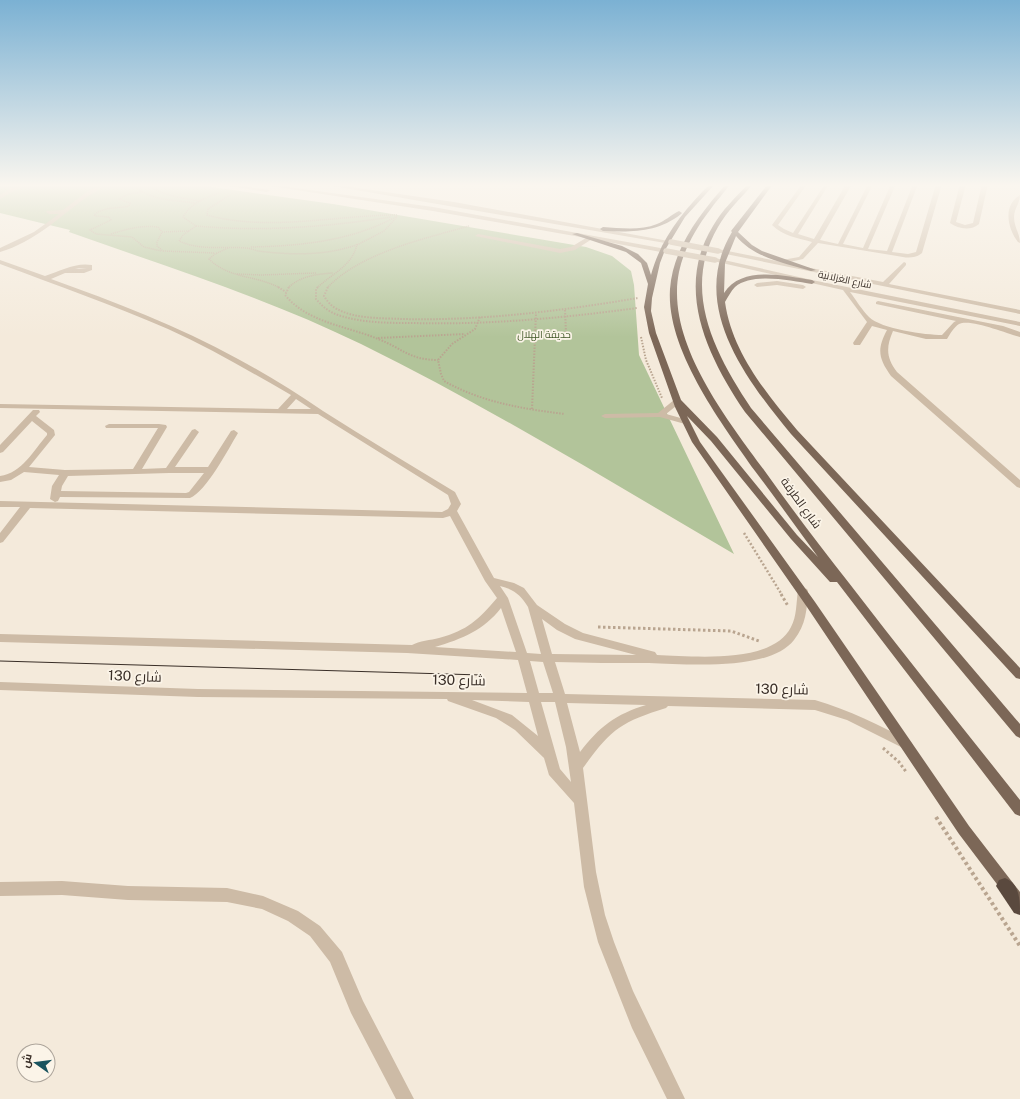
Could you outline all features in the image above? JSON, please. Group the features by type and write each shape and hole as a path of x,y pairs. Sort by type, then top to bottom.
{"highway":[{"path":"1005,886 1020,907"}],"main road":[{"path":"579,235 617,247 638,257 646,268 648,279 651,284"},
{"path":"671,235 651,284 648,309 652,331 685,422 696,442 803,591 907,746 1005,886 1020,903"},
{"name":"شارع الطرفة","path":"691,235 682,250 678,262 674,293 674,307 677,324 700,382 723,418 854,600 1020,810"},
{"name":"شارع الطرفة","path":"711,235 702,259 699,279 700,307 714,355 724,374 748,410 1020,733"},
{"path":"731,235 721,252 722,262 720,277 723,314 734,346 756,382 776,409 825,466 1020,675"},
{"path":"738,235 748,245 760,252 813,270"},
{"path":"722,301 735,284 751,279 774,278 812,282"},
{"path":"676,400 714,438 794,537 854,600"}],"street":[{"path":"0,250 31,235"},
{"name":"شارع الغزلانية","path":"582,235 715,260 845,289 1020,324"},
{"name":"شارع الغزلانية","path":"634,235 1020,312"},
{"path":"784,261 801,258 819,235"},
{"path":"840,245 845,235"},
{"path":"865,249 871,235"},
{"path":"889,253 896,235"},
{"path":"794,236 908,256 918,254 924,235"},
{"path":"478,236 560,251 573,249 589,239"},
{"path":"801,258 813,270"},
{"path":"0,262 109,302 171,328 235,360 296,395 320,412 452,494 456,504 452,512 443,515 0,504"},
{"path":"884,285 904,264"},
{"path":"47,278 65,271"},
{"path":"756,285 772,283 791,284 1002,328 1020,335"},
{"path":"845,289 867,319 876,326 926,337 944,337 956,323 982,316"},
{"path":"857,343 871,322"},
{"path":"891,329 884,344 883,350 888,366 894,374 1020,485"},
{"path":"280,411 296,395"},
{"path":"660,415 676,400"},
{"path":"0,406 320,412"},
{"path":"0,450 40,407"},
{"path":"605,416 660,415 685,422"},
{"path":"0,479 10,478 22,469 51,435 50,432 32,417"},
{"path":"109,426 163,427 136,471"},
{"path":"169,470 195,432"},
{"path":"56,494 187,496 192,494 211,470 234,433"},
{"path":"22,469 65,472 211,470"},
{"path":"55,505 57,486 65,472"},
{"path":"0,540 27,505"},
{"path":"452,512 490,581 503,598 523,657 554,771 579,800"},
{"path":"490,581 517,588 527,595 533,607 547,658 567,719 576,767 583,842 591,887 605,936 624,989 648,1046 676,1099"},
{"name":"شارع 130","path":"0,638 407,649 547,658 720,660 745,658 766,654 790,638 797,627 801,614 803,591"},
{"path":"407,649 440,641 472,629 483,621 503,598"},
{"path":"533,607 572,633 598,642 664,659"},
{"name":"شارع 130","path":"0,686 198,693 559,697 673,702 815,705 835,710 866,723 907,746"},
{"path":"445,695 490,711 514,723 531,736 549,755"},
{"path":"576,767 605,730 619,719 639,711 673,702"},
{"path":"0,889 62,888 226,896 263,903 293,916 315,931 336,957 357,1007 405,1099"}],"path":[{"path":"118,235 132,237 137,240 141,246 147,249 205,254 217,253"},
{"path":"160,235 156,242 161,251"},
{"path":"183,235 179,241 186,245 197,247 246,248 277,246 328,239 342,235"},
{"path":"246,248 267,252 319,252 344,250 374,235"},
{"path":"435,235 382,253 340,276 327,288 324,296 328,304 340,311 356,315 409,318 480,317 565,310 638,298"},
{"path":"356,245 355,254 349,263 316,289 316,299 325,310 340,316 358,320 451,324 566,317 638,308"},
{"path":"209,259 217,253 229,248"},
{"path":"205,254 216,266 248,279 271,284 286,292"},
{"path":"323,273 294,282 287,289 285,295 288,300 314,316 346,329 377,338 390,339 446,333 466,334"},
{"path":"234,274 261,276 335,273"},
{"path":"565,310 566,334"},
{"path":"532,410 536,313"},
{"path":"480,317 475,329 452,344 438,360 439,369 444,381 483,398 532,410 565,414"},
{"path":"377,338 410,356 423,360 438,360"},
{"path":"572,633 578,627 731,631 762,642"},
{"path":"877,745 899,762 908,775"},
{"path":"934,813 1020,946"}],"green space":[{"name":"حديقة الهلال","path":"78,235 517,235 586,247 612,256 631,271 634,285 639,355 734,554 503,419 409,368 325,327 216,284"}],"tram line":[{"path":"0,661 481,675"}]}
